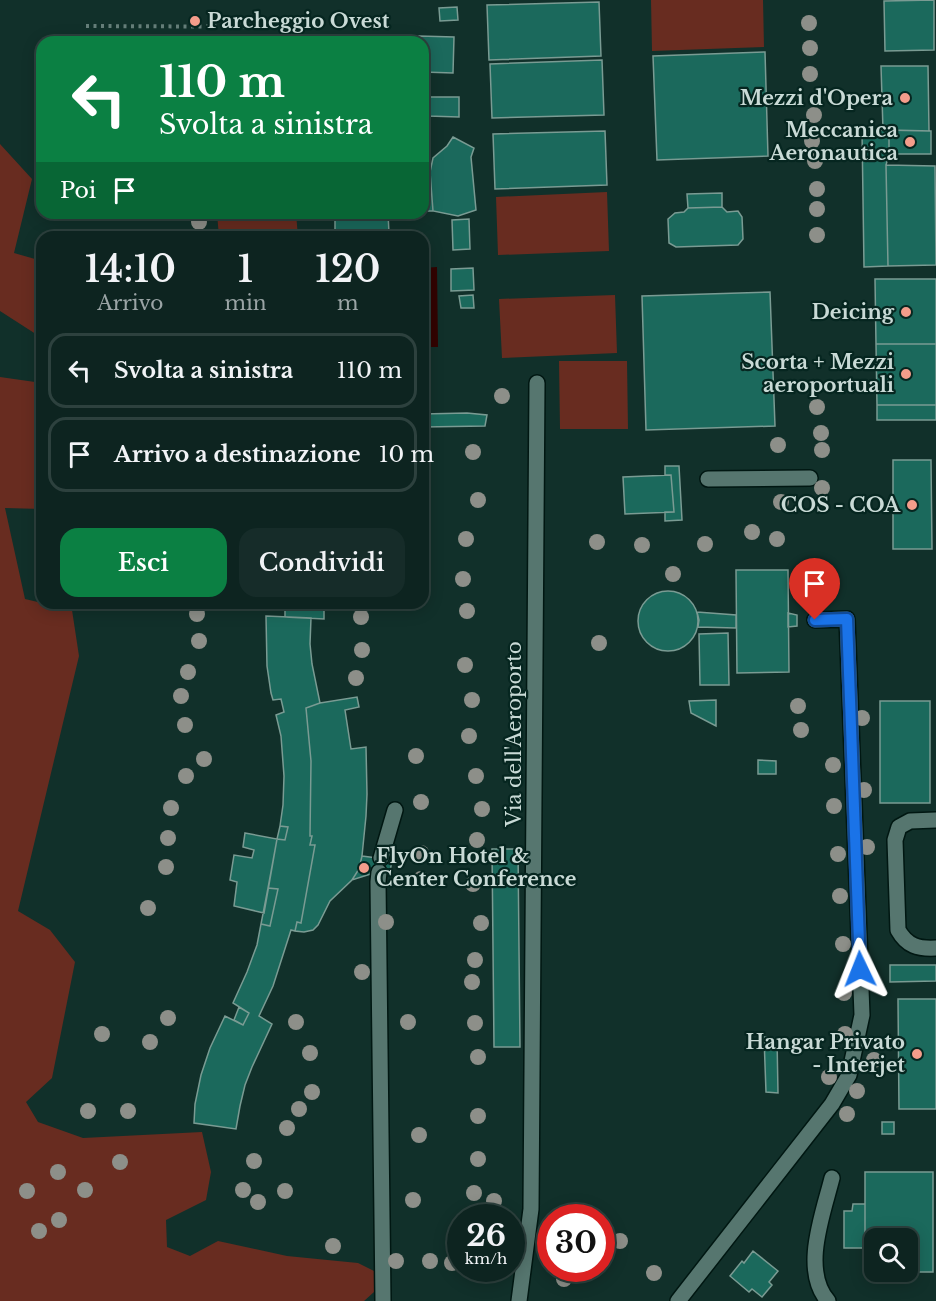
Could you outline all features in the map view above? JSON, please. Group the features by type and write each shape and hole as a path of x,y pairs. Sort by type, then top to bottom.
{"street":[{"name":"Via dell'Aeroporto","path":"519,1301 531,1209 537,383"},
{"path":"708,479 810,478"},
{"path":"678,1301 832,1104 849,1075 862,1015 847,619 815,620"},
{"path":"383,1301 378,882 380,865 395,810"},
{"path":"936,820 910,821 899,826 895,840 897,930 913,946 936,948"},
{"path":"828,1301 818,1284 815,1270 815,1245 832,1178"}],"path":[{"path":"86,26 310,27"}],"shaded area":[{"path":"651,0 763,0 764,47 652,51"},
{"path":"0,144 32,179 14,253 36,259 36,334 0,311"},
{"path":"607,192 609,251 498,255 496,197"},
{"path":"218,219 296,219 298,231 218,231"},
{"path":"437,267 438,347 429,347 429,268"},
{"path":"615,295 617,353 502,358 499,299"},
{"path":"559,361 627,361 628,429 560,429"},
{"path":"0,377 36,382 36,509 5,508 25,599 36,602 36,609 72,610 79,656 18,911 50,930 75,962 52,1078 26,1102 38,1122 83,1138 202,1132 211,1172 206,1200 166,1220 167,1247 190,1256 218,1241 287,1256 358,1263 374,1271 374,1292 364,1301 0,1301"}],"building":[{"path":"934,0 934,50 885,51 884,1"},
{"path":"599,2 601,56 489,60 487,5"},
{"path":"457,7 458,20 440,21 439,8"},
{"path":"429,36 454,37 453,73 429,72"},
{"path":"765,52 768,156 657,160 653,56"},
{"path":"602,60 604,115 492,118 490,64"},
{"name":"Mezzi d'Opera","path":"881,66 928,66 929,131 883,130"},
{"path":"429,97 459,97 459,117 429,116"},
{"path":"889,130 889,154 886,165 888,266 864,267 862,131"},
{"name":"Meccanica Aeronautica","path":"889,130 931,131 931,154 889,154"},
{"path":"605,131 607,185 495,189 493,134"},
{"path":"453,137 474,148 471,157 476,210 458,216 433,211 430,172 433,158 447,146"},
{"path":"886,165 935,166 936,265 888,266"},
{"path":"429,172 430,172 433,211 429,211"},
{"path":"722,193 722,207 688,208 687,194"},
{"path":"722,207 727,212 738,211 742,217 743,239 738,245 676,247 669,243 668,219 675,213 684,212 688,208"},
{"path":"335,219 388,219 389,231 335,231"},
{"path":"469,219 470,249 453,250 452,220"},
{"path":"473,268 474,290 451,291 451,269"},
{"name":"Deicing","path":"875,279 936,279 936,344 876,344"},
{"path":"770,292 775,426 646,430 642,296"},
{"path":"473,295 474,308 461,308 459,296"},
{"name":"Scorta + Mezzi aeroportuali","path":"876,344 936,344 936,405 877,405"},
{"path":"877,405 936,405 936,420 877,420"},
{"path":"429,414 487,415 485,426 429,427"},
{"name":"COS - COA","path":"893,460 931,460 932,549 893,549"},
{"path":"665,466 679,466 682,520 665,521 665,512 674,512 671,475 665,475"},
{"path":"671,475 674,512 625,514 623,477"},
{"path":"736,570 788,570 789,672 737,673"},
{"path":"668,591 685,596 693,604 698,621 693,638 685,646 668,651 651,646 643,638 638,621 643,604 651,596"},
{"path":"285,609 324,609 324,619 285,617"},
{"path":"697,612 736,615 736,628 698,627"},
{"path":"788,613 797,615 797,626 788,627"},
{"path":"266,616 311,618 312,664 320,703 306,708 311,761 310,836 312,836 310,845 315,845 301,923 297,922 295,931 291,930 273,986 259,1016 272,1024 245,1085 236,1129 194,1123 195,1104 210,1048 225,1016 243,1025 249,1013 233,1003 257,945 261,924 270,926 278,889 268,888 277,839 285,840 288,827 280,826 284,776 281,736 276,715 284,712 281,699 273,700 271,693 267,666"},
{"path":"728,633 729,685 700,685 699,634"},
{"path":"357,697 359,707 345,710 351,749 366,747 366,816 359,869 352,880 330,901 313,930 295,931 297,922 301,923 315,845 310,845 312,836 310,836 311,761 306,708 320,703"},
{"path":"716,700 716,726 691,713 689,701"},
{"path":"880,701 930,701 930,803 880,803"},
{"path":"758,760 776,761 776,774 758,774"},
{"path":"280,826 288,827 285,840 277,839"},
{"path":"245,833 277,839 264,913 234,906 237,882 230,880 234,855 252,858 254,850 243,847"},
{"path":"492,849 518,849 520,1047 494,1047"},
{"path":"362,856 392,860 390,872 377,872 352,880 359,869"},
{"path":"268,888 278,889 270,926 261,924"},
{"path":"890,965 936,965 936,981 890,982"},
{"name":"Hangar Privato - Interjet","path":"898,999 936,999 936,1109 899,1109"},
{"path":"239,1007 249,1013 243,1025 234,1020"},
{"path":"764,1037 777,1038 778,1093 766,1092"},
{"path":"882,1122 894,1122 894,1134 882,1134"},
{"path":"865,1172 933,1172 933,1272 918,1272 918,1228 865,1228"},
{"path":"853,1204 865,1204 864,1248 844,1248 844,1211 852,1211"},
{"path":"753,1251 778,1271 769,1282 772,1285 762,1297 752,1289 749,1292 730,1276"}],"place":[{"name":"Parcheggio Ovest","path":"195,21"},
{"name":"Mezzi d'Opera","path":"905,98"},
{"name":"Meccanica Aeronautica","path":"910,142"},
{"name":"Deicing","path":"906,312"},
{"name":"Scorta + Mezzi aeroportuali","path":"906,374"},
{"name":"COS - COA","path":"912,505"},
{"name":"FlyOn Hotel & Center Conference","path":"364,868"},
{"name":"Hangar Privato - Interjet","path":"917,1054"}],"route":[{"path":"815,620 847,619 860,969"}]}
